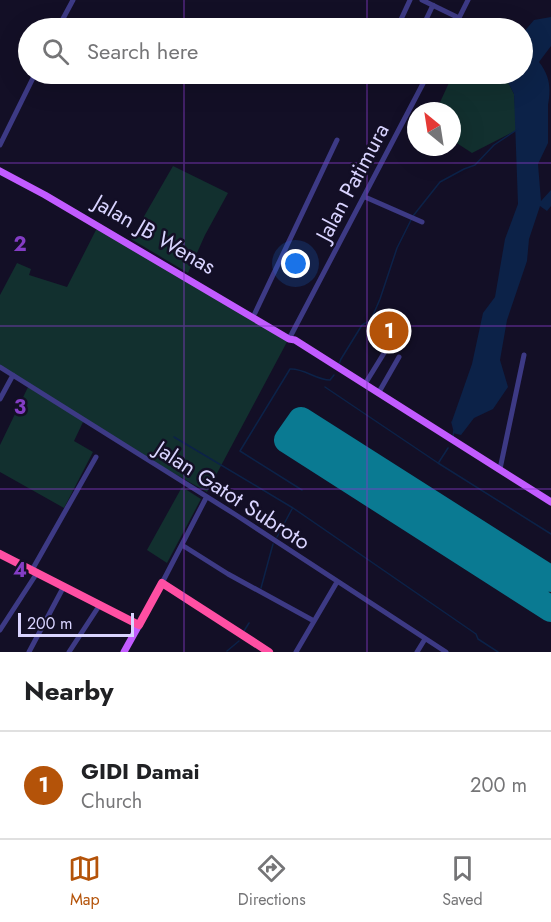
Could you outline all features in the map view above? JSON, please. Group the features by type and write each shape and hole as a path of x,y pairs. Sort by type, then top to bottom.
{"highway":[{"path":"0,554 139,625 161,585"},
{"path":"161,585 261,652"},
{"path":"161,585 269,652"}],"main road":[{"name":"Jalan JB Wenas","path":"0,166 292,338"},
{"name":"Jalan JB Wenas","path":"0,171 78,212"},
{"name":"Jalan JB Wenas","path":"183,274 255,313 292,338"},
{"path":"292,338 551,502"},
{"path":"124,652 139,625"}],"street":[{"path":"63,18 72,0"},
{"path":"402,18 410,0"},
{"path":"422,0 459,18 468,0"},
{"path":"427,18 433,5"},
{"path":"0,145 30,84"},
{"name":"Jalan Patimura","path":"292,338 423,84"},
{"path":"255,313 337,140"},
{"path":"365,197 422,222"},
{"path":"365,384 389,345"},
{"path":"500,469 524,355"},
{"path":"379,392 399,357"},
{"name":"Jalan Gatot Subroto","path":"0,367 446,652"},
{"path":"0,399 13,375"},
{"path":"0,630 35,572 96,457"},
{"path":"161,585 206,498"},
{"path":"182,545 228,574 314,621"},
{"path":"296,652 337,582"},
{"path":"29,652 63,588"},
{"path":"69,652 99,606"},
{"path":"417,652 425,639"}],"green space":[{"path":"448,84 509,84 514,94 517,130 472,153 461,146 461,102 440,102"},
{"path":"173,166 228,193 188,273 131,239"},
{"path":"99,229 288,340 207,492 83,422 74,441 93,452 64,508 0,472 0,445 29,385 0,367 0,295 17,263 31,269 29,275 67,287 96,230"},
{"path":"182,487 201,499 167,563 147,550"}],"water":[{"path":"551,17 551,46 539,62 547,77 549,88 548,143 538,164 541,201 551,190 551,206 547,211 540,206 529,239 527,261 507,320 500,360 508,387 493,409 474,418 461,435 453,433 452,421 472,364 483,313 495,297 505,239 518,204 514,94 509,84 533,84 534,20"}],"waterway":[{"path":"413,216 440,182 475,165 494,145 518,129"},
{"path":"339,364 362,325 371,320 397,248 411,220"},
{"path":"302,490 240,451 290,369 330,380 334,375"},
{"path":"325,387 438,463 551,534"},
{"path":"452,422 453,437"},
{"path":"174,437 293,508 476,634 478,639 498,652"},
{"path":"439,462 448,448"},
{"path":"277,537 292,509"},
{"path":"261,588 273,544"},
{"path":"244,631 249,623"},
{"path":"227,651 239,641"}],"runway":[{"path":"551,579 301,420 287,440 551,609"}],"place":[{"name":"GIDI Damai","path":"389,331"}]}
